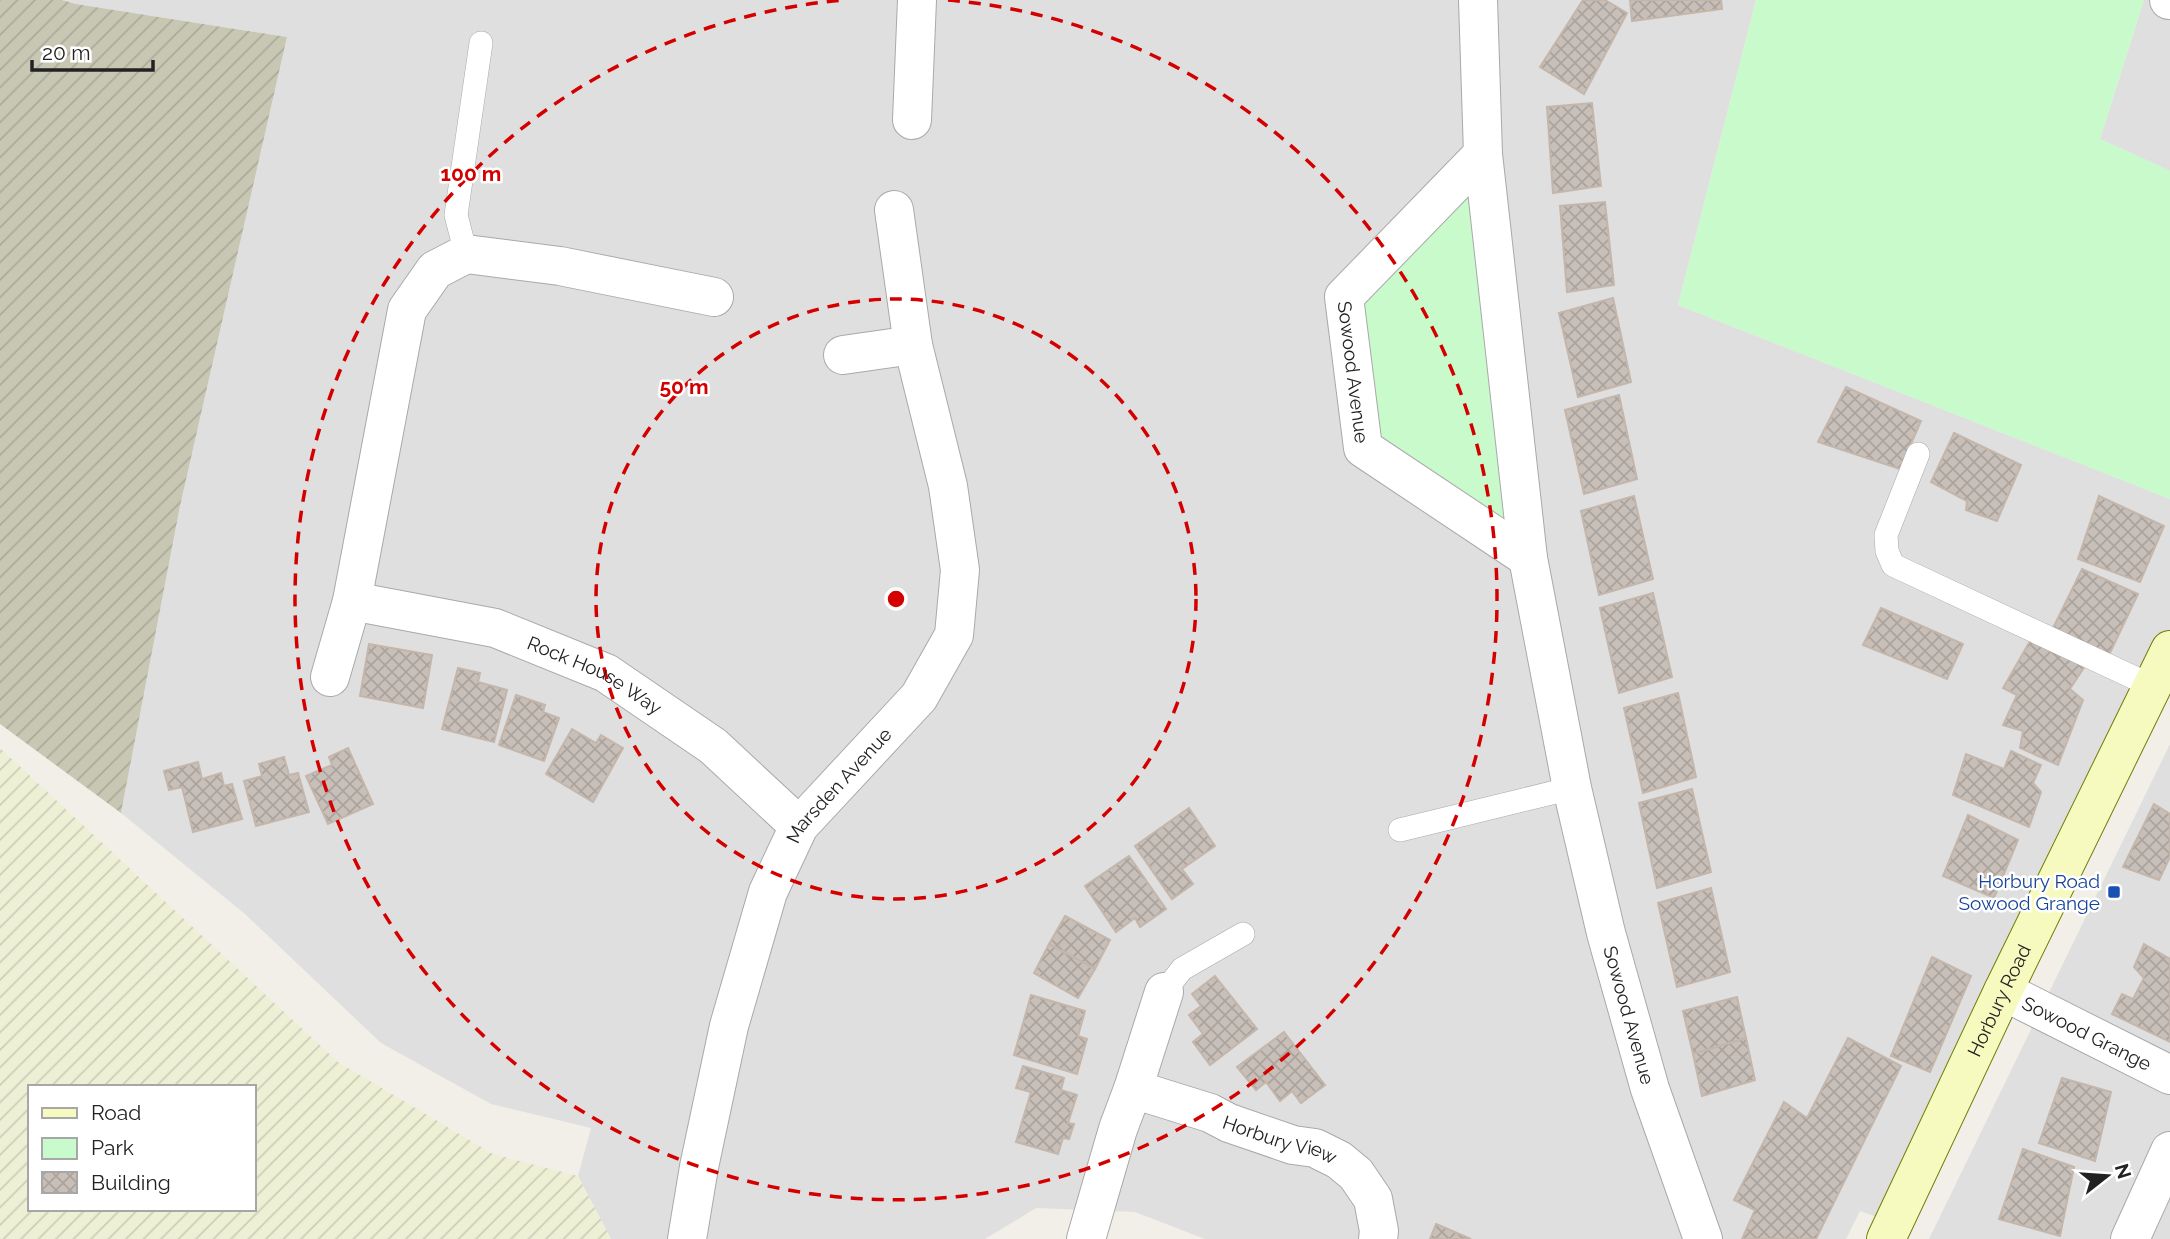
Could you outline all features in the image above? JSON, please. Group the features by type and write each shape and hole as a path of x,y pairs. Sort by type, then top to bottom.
{"street":[{"path":"912,120 917,0"},
{"name":"Sowood Avenue","path":"1478,0 1483,154 1528,558 1572,788 1606,933 1650,1089 1703,1239"},
{"name":"Sowood Avenue","path":"1483,154 1344,298 1363,448 1528,558"},
{"name":"Marsden Avenue","path":"687,1239 699,1167 729,1026 768,892 799,826 919,697 954,635 960,570 948,485 913,345 894,210"},
{"path":"330,677 352,601 407,310 435,270 466,254 560,265 714,297"},
{"path":"843,355 913,345"},
{"name":"Rock House Way","path":"352,601 495,628 606,673 713,746 799,826"},
{"name":"Horbury Road","path":"1886,1239 2003,991 2170,650"},
{"name":"Sowood Grange","path":"2003,991 2170,1075"},
{"path":"1086,1239 1118,1129 1164,992"},
{"name":"Horbury View","path":"1133,1089 1210,1113 1229,1123 1293,1144 1315,1148 1339,1160 1356,1174 1374,1199 1378,1239"},
{"path":"2130,1239 2170,1151"}],"lane":[{"path":"466,254 456,215 481,43"},
{"path":"1918,454 1886,535 1886,551 1893,565 2152,686"},
{"path":"1400,830 1572,788"},
{"path":"1164,992 1182,969 1243,934"}],"shaded area":[{"path":"0,0 62,0 287,37 180,506 121,813 0,724"},
{"path":"62,0 1756,0 1678,305 2170,499 2170,650 1894,1223 1860,1211 1846,1239 1205,1239 1135,1212 1036,1208 985,1239 611,1239 578,1176 591,1128 491,1104 381,1043 245,914 121,813 180,506 287,37"},
{"path":"2144,0 2170,0 2170,171 2100,139"},
{"path":"2170,744 2170,1239 1929,1239"},
{"path":"0,748 338,1062 493,1154 578,1176 611,1239 0,1239"}],"green space":[{"path":"1756,0 2144,0 2100,139 2170,171 2170,499 1678,305"},
{"path":"1483,154 1528,558 1363,448 1344,297"}],"building":[{"path":"1583,0 1605,0 1627,13 1584,94 1540,67"},
{"path":"1630,0 1721,0 1722,9 1632,21"},
{"path":"1592,103 1601,186 1553,193 1547,107"},
{"path":"1605,202 1614,285 1567,292 1560,206"},
{"path":"1613,298 1631,382 1578,397 1559,313"},
{"path":"1846,387 1921,421 1900,469 1818,442"},
{"path":"1619,395 1637,479 1584,494 1565,410"},
{"path":"1954,433 2021,465 1997,521 1966,510 1967,501 1931,482"},
{"path":"1634,496 1653,579 1599,595 1581,511"},
{"path":"2099,496 2164,526 2140,582 2078,559"},
{"path":"2082,569 2138,594 2109,655 2053,628"},
{"path":"1653,593 1672,677 1619,693 1600,608"},
{"path":"1881,608 1963,644 1947,679 1863,645"},
{"path":"2030,641 2085,666 2070,689 2083,700 2058,765 2020,748 2023,731 2003,725 2017,695 2003,688"},
{"path":"369,644 432,655 423,708 360,696"},
{"path":"458,668 480,673 478,682 507,690 494,742 442,729"},
{"path":"1678,693 1696,777 1643,793 1624,708"},
{"path":"516,695 545,705 543,712 559,718 544,761 499,745"},
{"path":"572,729 596,743 601,735 623,748 593,802 546,774"},
{"path":"348,748 373,804 328,824 306,776 332,765 329,757"},
{"path":"2011,751 2041,765 2033,783 2041,792 2029,827 1953,795 1966,754 2004,769"},
{"path":"284,757 289,775 298,773 309,812 256,826 244,781 262,776 259,764"},
{"path":"198,762 202,779 221,773 224,786 232,784 242,819 193,832 182,787 169,790 164,771"},
{"path":"1692,789 1711,872 1657,888 1639,803"},
{"path":"2154,804 2170,814 2170,857 2159,880 2123,867"},
{"path":"1189,808 1215,846 1182,869 1193,884 1172,899 1135,846"},
{"path":"1968,815 2018,840 1994,898 1943,876"},
{"path":"1129,856 1166,909 1140,927 1135,918 1116,932 1085,886"},
{"path":"1711,888 1730,972 1677,987 1658,903"},
{"path":"1065,916 1110,940 1095,969 1049,944"},
{"path":"1049,944 1095,969 1078,998 1034,973"},
{"path":"2144,944 2170,959 2170,1042 2112,1014 2122,994 2133,999 2144,978 2134,967"},
{"path":"1932,957 1971,976 1930,1072 1891,1056"},
{"path":"1215,976 1257,1029 1210,1065 1193,1042 1203,1034 1189,1015 1201,1006 1192,994"},
{"path":"1031,995 1085,1011 1078,1036 1087,1039 1077,1074 1014,1055"},
{"path":"1737,997 1746,1038 1693,1054 1683,1011"},
{"path":"1284,1032 1325,1085 1301,1103 1292,1091 1280,1101 1266,1082 1256,1090 1237,1067"},
{"path":"1746,1038 1755,1080 1702,1096 1693,1054"},
{"path":"1848,1038 1901,1066 1816,1239 1742,1239 1755,1210 1734,1200 1784,1102 1807,1118"},
{"path":"1023,1066 1064,1078 1061,1090 1077,1095 1068,1123 1074,1124 1069,1139 1063,1138 1058,1154 1016,1142 1031,1092 1016,1088"},
{"path":"2062,1078 2111,1092 2095,1161 2039,1143"},
{"path":"2023,1149 2074,1167 2060,1236 1999,1219"},
{"path":"1436,1224 1471,1239 1430,1239"}],"place":[{"name":"Horbury Road Sowood Grange","path":"2114,892"}]}
